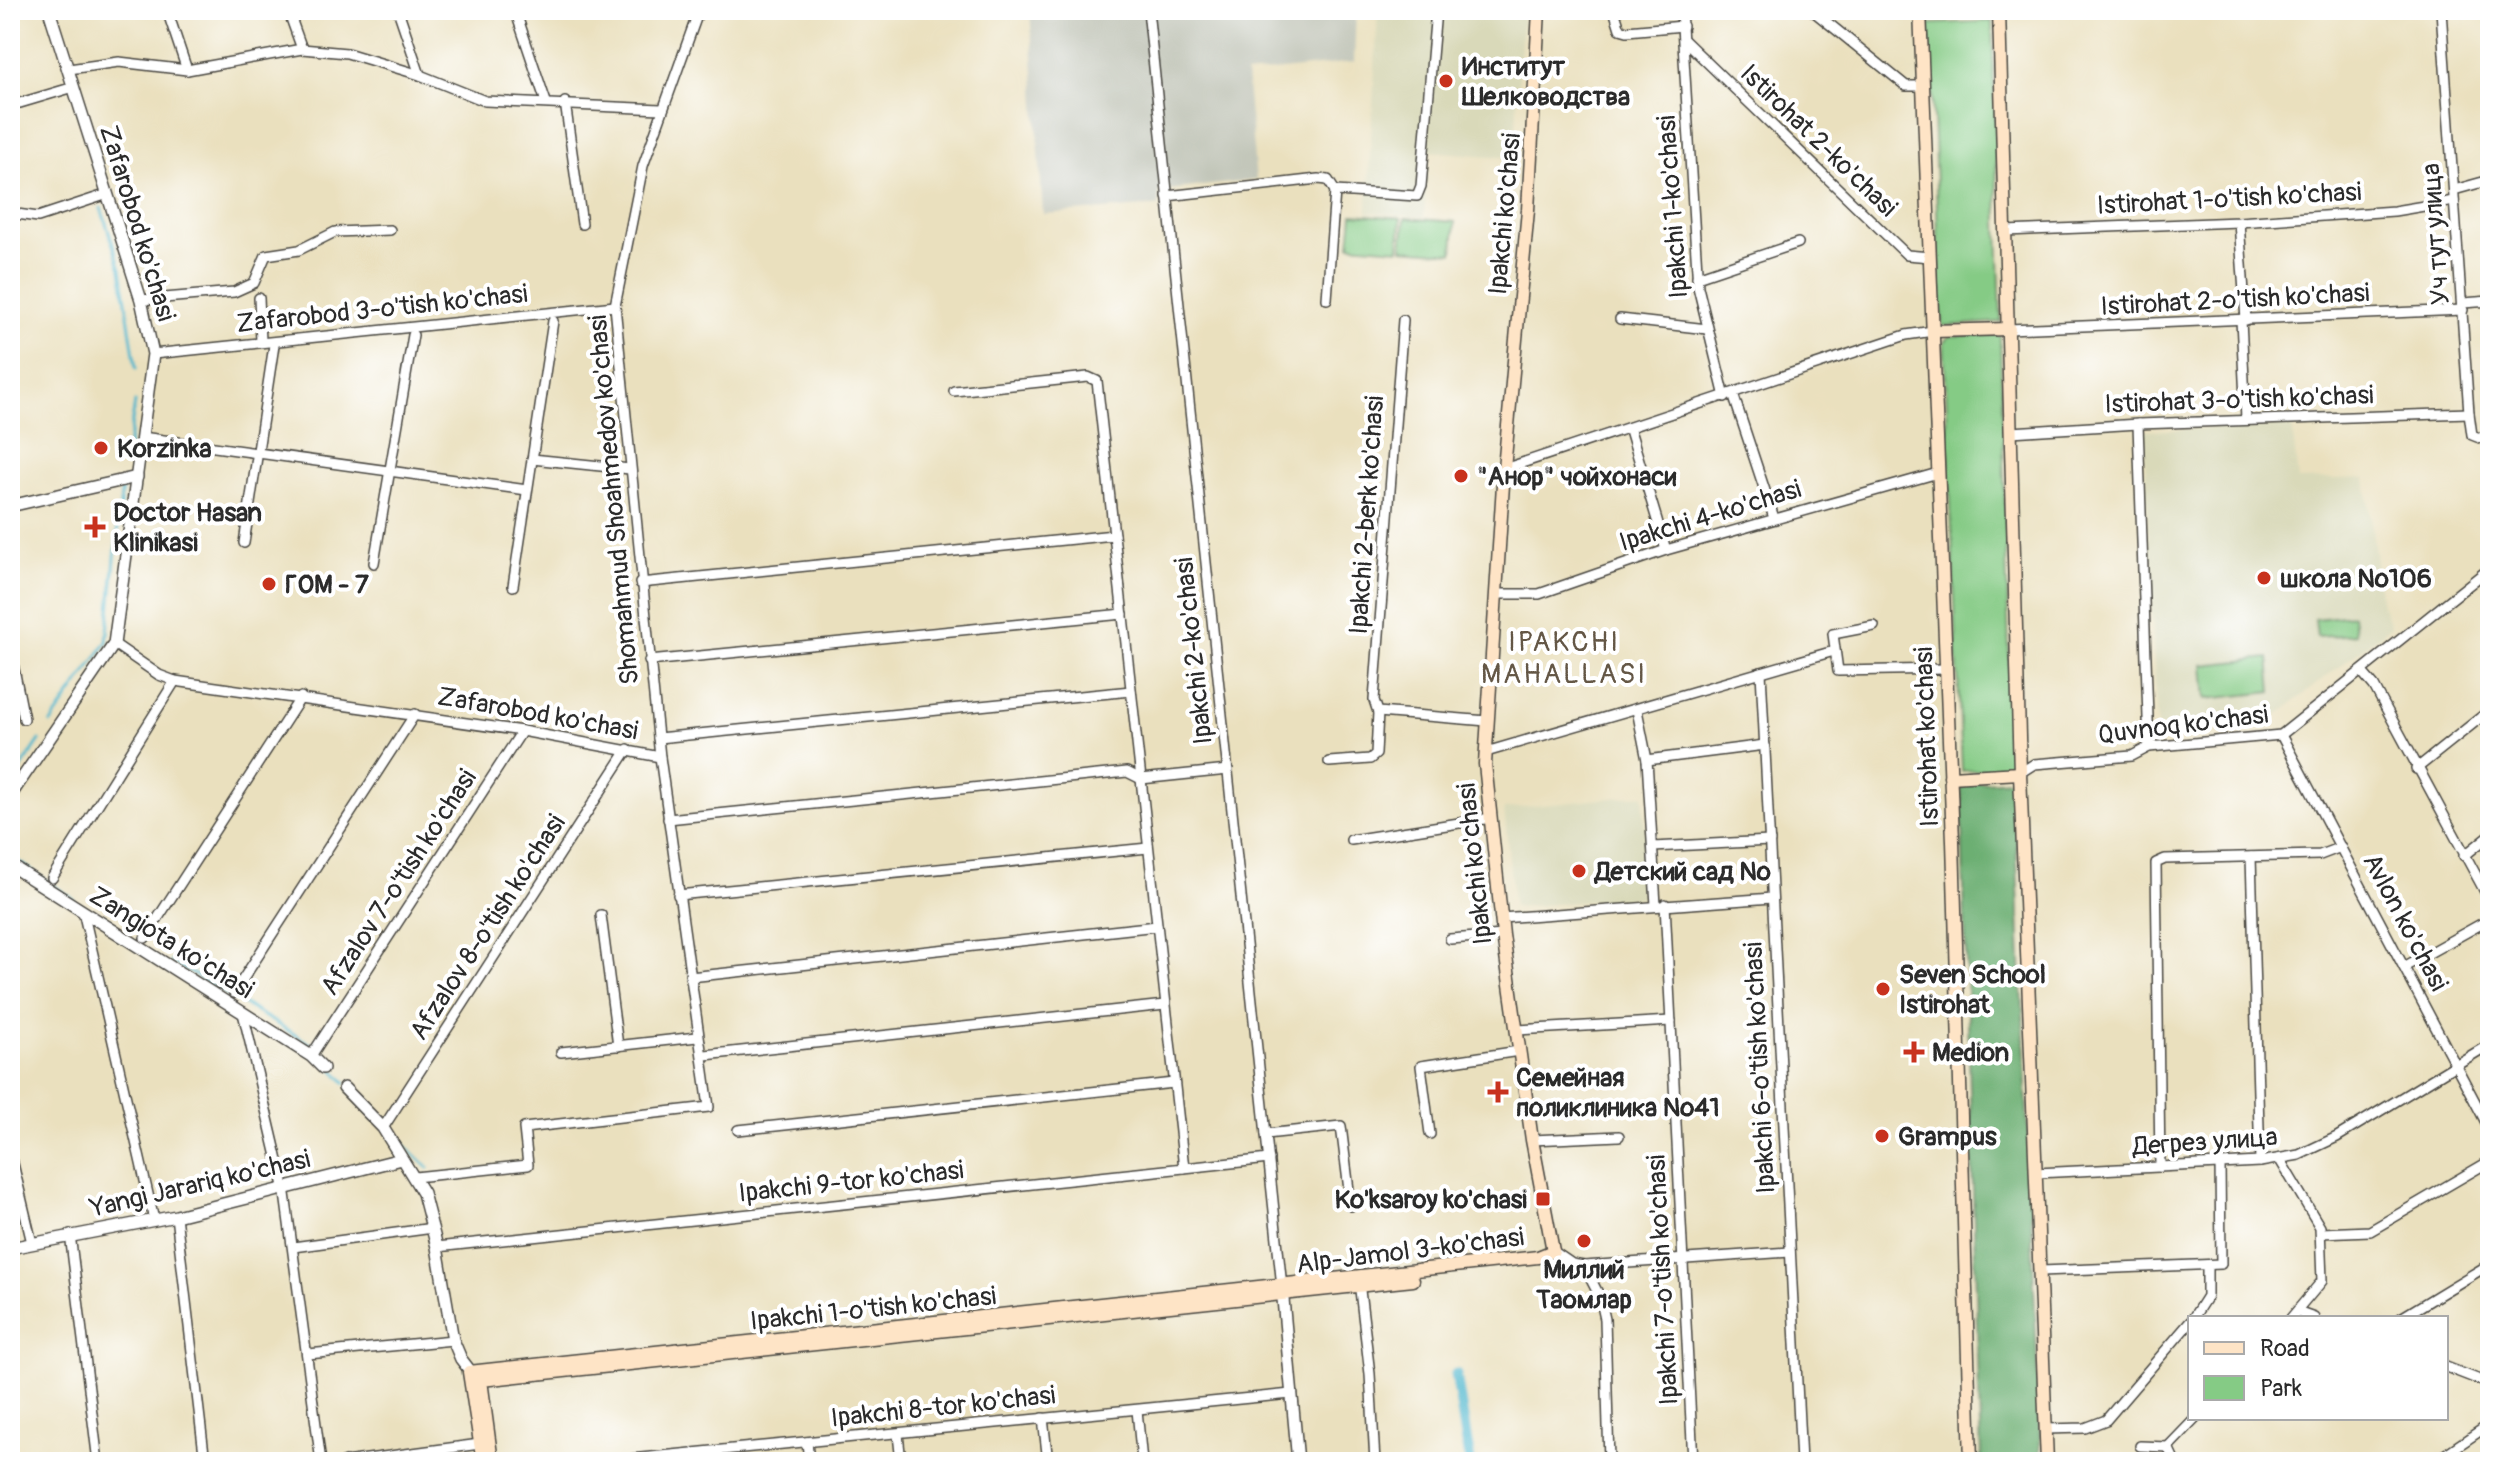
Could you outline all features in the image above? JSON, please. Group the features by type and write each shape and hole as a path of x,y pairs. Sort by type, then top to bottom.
{"main road":[{"name":"Ipakchi ko'chasi","path":"1539,10 1528,210 1504,469 1486,752 1503,935 1532,1140 1553,1251"},
{"name":"Istirohat ko'chasi","path":"1920,10 1950,777 1971,1462"},
{"path":"1999,10 2020,773 2047,1462"},
{"path":"1933,331 2009,329"},
{"path":"1950,777 2020,773"},
{"name":"Alp-Jamol 3-ko'chasi","path":"1283,1292 1538,1257 1553,1251"},
{"name":"Ipakchi 1-o'tish ko'chasi","path":"469,1372 1283,1292"},
{"name":"Ipakchi 1-o'tish ko'chasi","path":"481,1380 1283,1292"},
{"path":"469,1372 483,1462"},
{"path":"481,1380 492,1462"}],"street":[{"name":"Zafarobod ko'chasi","path":"10,796 114,644 153,354 141,300 105,195 49,10"},
{"path":"167,10 187,70"},
{"path":"288,10 302,49"},
{"path":"398,10 420,75"},
{"path":"515,10 546,102"},
{"name":"Shomahmud Shoahmedov ko'chasi","path":"660,757 640,583 615,306 643,166 699,10"},
{"name":"Ipakchi 2-ko'chasi","path":"1148,10 1283,1292"},
{"path":"1335,191 1412,197 1420,192 1436,10"},
{"path":"1614,10 1620,29 1627,31 1683,26"},
{"name":"Ipakchi 1-ko'chasi","path":"1681,10 1697,277 1707,329 1774,518"},
{"path":"1812,10 1906,86 1922,86"},
{"name":"Уч тут улица","path":"2441,10 2469,413"},
{"name":"Istirohat 2-ko'chasi","path":"1684,40 1907,255 1930,257"},
{"path":"69,69 119,62 187,70 302,49 347,53 420,75 485,101 565,102 661,109"},
{"path":"10,101 20,103 74,87"},
{"path":"565,102 582,224"},
{"path":"1167,196 1328,180 1335,191 1327,299"},
{"path":"2454,190 2490,180"},
{"path":"10,213 38,217 105,195"},
{"name":"Istirohat 1-o'tish ko'chasi","path":"2005,231 2239,222 2394,211 2454,201"},
{"path":"2239,222 2246,419"},
{"path":"141,300 234,292 254,283 266,255 299,250 335,232 390,230"},
{"path":"1697,277 1798,243"},
{"path":"259,298 261,341"},
{"name":"Istirohat 2-o'tish ko'chasi","path":"2009,329 2243,320 2463,306 2490,301"},
{"name":"Zafarobod 3-o'tish ko'chasi","path":"153,354 615,306"},
{"path":"1620,319 1707,329"},
{"name":"Ipakchi 2-berk ko'chasi","path":"1329,762 1373,758 1378,712 1374,700 1403,320"},
{"path":"513,586 553,321"},
{"path":"1504,469 1630,430 1906,335 1933,331"},
{"path":"374,563 413,335"},
{"path":"244,543 274,345"},
{"path":"954,391 1088,377 1097,381 1184,1168"},
{"path":"2469,413 2472,435 2490,442"},
{"name":"Istirohat 3-o'tish ko'chasi","path":"2011,432 2246,419 2469,413"},
{"path":"2138,424 2149,747"},
{"path":"1630,430 1666,550"},
{"path":"142,437 527,490"},
{"path":"532,459 630,469"},
{"name":"Ipakchi 4-ko'chasi","path":"1496,594 1539,594 1666,550 1938,473"},
{"path":"10,506 137,477"},
{"path":"640,583 1114,535"},
{"name":"Quvnoq ko'chasi","path":"2020,773 2042,762 2134,756 2149,747 2281,735 2490,568"},
{"path":"649,661 1123,614"},
{"path":"1874,626 1833,634 1838,671 1946,669"},
{"name":"Zafarobod ko'chasi","path":"114,644 159,675 175,681 415,714 660,757 697,1037 705,1055 709,1107 524,1128 528,1165 415,1177"},
{"path":"10,649 24,719"},
{"path":"1486,752 1834,651"},
{"name":"Ipakchi 6-o'tish ko'chasi","path":"1761,672 1801,1462"},
{"path":"2362,672 2374,686 2416,769 2490,901"},
{"path":"52,878 175,681"},
{"path":"658,738 1131,691"},
{"path":"145,938 301,697"},
{"name":"Ipakchi 7-o'tish ko'chasi","path":"1637,710 1647,760 1671,1021 1693,1462"},
{"path":"2416,769 2490,710"},
{"path":"1378,712 1487,721"},
{"path":"234,993 415,714"},
{"name":"Afzalov 7-o'tish ko'chasi","path":"311,1056 522,731"},
{"name":"Avlon ko'chasi","path":"2281,735 2490,1130"},
{"path":"1647,760 1765,745"},
{"name":"Afzalov 8-o'tish ko'chasi","path":"383,1128 628,749"},
{"path":"668,819 1127,772 1141,779 1228,770"},
{"path":"1351,840 1491,818"},
{"path":"2464,856 2490,835"},
{"path":"1653,847 1770,841"},
{"path":"2160,1167 2154,868 2165,859 2320,855 2341,847"},
{"path":"678,895 1148,848"},
{"path":"2251,857 2260,1162"},
{"name":"Zangiota ko'chasi","path":"10,865 311,1056 323,1068"},
{"path":"1501,918 1772,898"},
{"path":"83,911 154,1220"},
{"path":"601,915 618,1046"},
{"path":"2404,967 2490,919"},
{"path":"690,977 1157,926"},
{"path":"1450,939 1503,935"},
{"path":"705,1055 1165,1005"},
{"path":"243,1013 284,1186 321,1462"},
{"path":"1517,1030 1671,1021"},
{"path":"561,1052 697,1037"},
{"name":"Дегрез улица","path":"2037,1173 2280,1160 2319,1147 2490,1044"},
{"path":"1430,1134 1421,1066 1519,1051"},
{"path":"738,1130 1174,1083"},
{"path":"344,1088 383,1128 423,1193 437,1247 453,1340 469,1372 481,1380"},
{"path":"1266,1134 1341,1126 1351,1206"},
{"path":"1532,1140 1619,1136"},
{"path":"10,1151 32,1243"},
{"name":"Yangi Jarariq ko'chasi","path":"10,1248 176,1216 284,1186 401,1159"},
{"name":"Ipakchi 9-tor ko'chasi","path":"437,1247 1269,1159"},
{"path":"2280,1160 2321,1233 2322,1281 2294,1315"},
{"path":"2321,1233 2370,1231 2490,1161"},
{"path":"2041,1271 2221,1262 2220,1163"},
{"path":"176,1216 205,1462"},
{"path":"293,1247 433,1228"},
{"path":"70,1234 98,1462"},
{"path":"1553,1251 1572,1264 1584,1266 1790,1252"},
{"path":"2404,1316 2490,1264"},
{"path":"2194,1316 2207,1296 2207,1265"},
{"path":"1584,1266 1600,1297 1605,1319 1609,1462"},
{"path":"1359,1282 1370,1374 1375,1462"},
{"path":"1283,1292 1298,1462"},
{"path":"2046,1429 2085,1428 2106,1420 2188,1325"},
{"path":"308,1354 453,1340"},
{"path":"2448,1368 2490,1384"},
{"name":"Ipakchi 8-tor ko'chasi","path":"600,1462 1291,1394"},
{"path":"1137,1410 1142,1462"},
{"path":"1043,1418 1048,1462"},
{"path":"2140,1446 2168,1447 2194,1420"},
{"path":"2434,1462 2490,1424"},
{"path":"898,1434 901,1462"},
{"path":"807,1442 809,1462"},
{"path":"345,1462 480,1444"},
{"path":"2168,1447 2175,1462"}],"shaded area":[{"path":"1030,10 1356,10 1354,62 1246,74 1256,180 1159,191 1159,206 1043,214"},
{"name":"Институт Шелководства","path":"1378,10 1523,10 1514,158 1429,151 1424,217 1367,212"},
{"name":"школа №106","path":"2292,425 2298,480 2366,478 2381,604 2391,626 2272,719 2157,727 2144,431"},
{"name":"Детский сад №","path":"1643,795 1649,897 1514,907 1504,809"}],"green space":[{"path":"1992,21 2001,322 1942,326 1929,24"},
{"path":"1353,214 1401,218 1399,249 1350,245"},
{"path":"1405,218 1455,222 1453,253 1402,249"},
{"path":"2000,335 2012,763 2009,768 1962,771 1944,342 1950,336"},
{"path":"2353,615 2355,634 2317,637 2315,619"},
{"path":"2269,658 2272,692 2206,699 2203,665"},
{"path":"2010,780 2014,785 2041,1462 1981,1462 1961,788 1966,783"}],"waterway":[{"path":"101,208 121,269 136,368"},
{"path":"126,460 135,402"},
{"path":"51,723 107,642 122,484"},
{"path":"10,785 40,740"},
{"path":"10,856 73,899"},
{"path":"171,961 311,1044"},
{"path":"319,1054 346,1083"},
{"path":"360,1097 384,1119"},
{"path":"395,1136 429,1168"},
{"path":"1456,1374 1470,1462"}],"place":[{"name":"Институт Шелководства","path":"1446,81"},
{"name":"Korzinka","path":"101,448"},
{"name":"\"Анор\" чойхонаси","path":"1461,476"},
{"name":"Doctor Hasan Klinikasi","path":"95,527"},
{"name":"школа №106","path":"2264,578"},
{"name":"ГОМ - 7","path":"269,584"},
{"name":"Детский сад №","path":"1579,871"},
{"name":"Seven School Istirohat","path":"1883,989"},
{"name":"Medion","path":"1914,1052"},
{"name":"Семейная поликлиника №41","path":"1498,1092"},
{"name":"Grampus","path":"1882,1136"},
{"name":"Ko'ksaroy ko'chasi","path":"1543,1199"},
{"name":"Миллий Таомлар","path":"1584,1241"}],"district":[{"name":"IPAKCHI MAHALLASI","path":"1564,657"}]}
